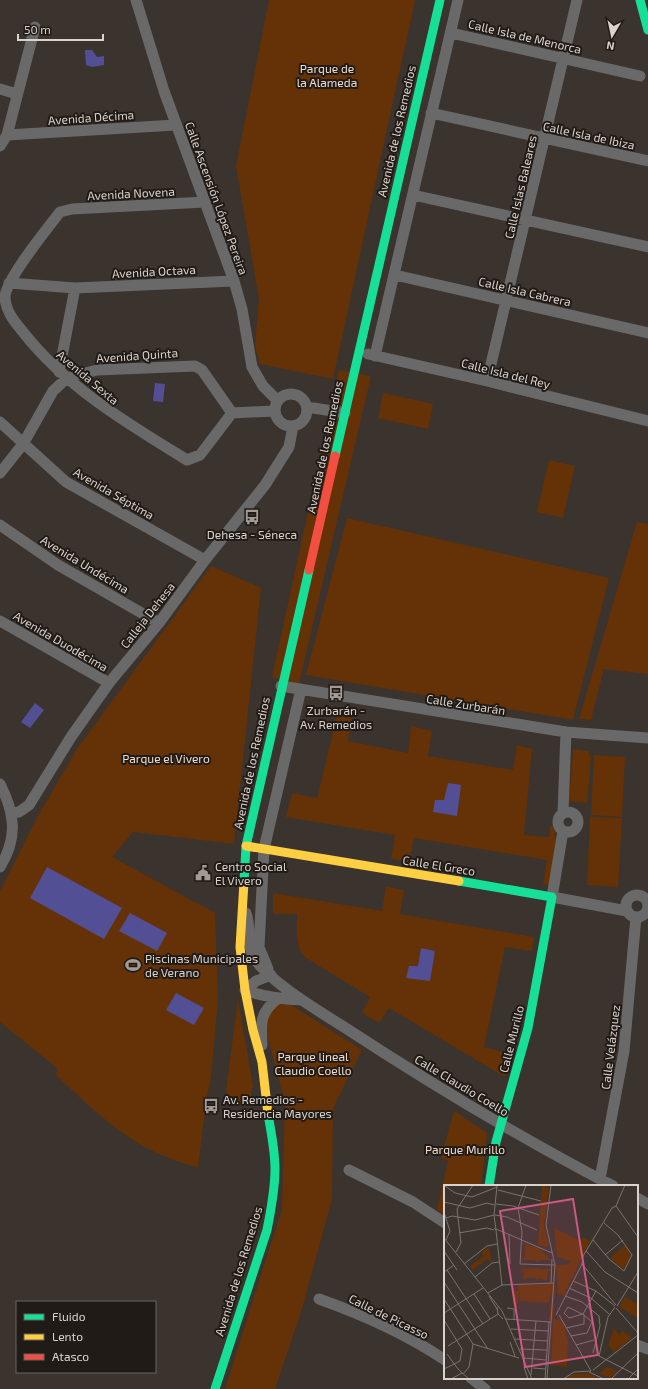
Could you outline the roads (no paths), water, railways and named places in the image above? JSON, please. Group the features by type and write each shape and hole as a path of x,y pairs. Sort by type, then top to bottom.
{"main road":[{"name":"Avenida de los Remedios","path":"215,1389 267,1230 272,1203 275,1169 273,1142 266,1104 262,1062 253,1030 245,990 240,947 246,846 281,686 320,527 358,352 440,0"},
{"path":"640,0 648,30"},
{"name":"Calle El Greco","path":"246,846 552,897"},
{"name":"Calle Murillo","path":"489,1185 500,1124 517,1071 531,1014 552,897"}],"street":[{"name":"Calle Ascensión López Pereira","path":"136,0 176,125 234,281 242,308 252,367 263,386 278,400"},
{"path":"375,356 458,0"},
{"name":"Calle Islas Baleares","path":"487,381 565,59 577,0"},
{"path":"0,146 7,135 35,27"},
{"name":"Calle Isla de Menorca","path":"451,33 640,76"},
{"path":"0,89 17,94"},
{"name":"Calle Isla de Ibiza","path":"431,113 648,161"},
{"name":"Avenida Décima","path":"7,135 176,125"},
{"path":"413,194 648,247"},
{"name":"Avenida Novena","path":"60,212 72,209 205,202"},
{"name":"Avenida Sexta","path":"60,212 9,283 5,297 8,310 32,344 63,375 120,419 187,460 200,455 232,413"},
{"name":"Calle Isla Cabrera","path":"395,275 648,333"},
{"name":"Avenida Octava","path":"9,283 75,288 234,281"},
{"path":"63,375 75,288"},
{"name":"Calle Isla del Rey","path":"358,352 487,381 648,421"},
{"name":"Avenida Quinta","path":"0,473 23,444 63,375 97,370 195,366 202,370 232,413"},
{"path":"291,393 298,395 304,400 307,407 306,416 301,423 293,426 280,423 274,411 278,400 283,395 291,393"},
{"path":"307,407 345,413"},
{"path":"232,413 274,411"},
{"name":"Avenida Séptima","path":"0,422 66,482 205,560"},
{"name":"Calleja Dehesa","path":"12,813 19,812 29,805 71,737 109,683 159,623 205,560 265,486 289,447 293,426"},
{"name":"Avenida Undécima","path":"0,525 58,565 159,623"},
{"name":"Avenida Duodécima","path":"0,621 109,683"},
{"name":"Calle Zurbarán","path":"281,686 566,732 648,738"},
{"name":"Avenida de los Remedios","path":"271,975 259,947 264,849 301,689"},
{"path":"564,813 573,813 578,821 575,830 569,832 563,831 559,826 558,820 564,813 566,732"},
{"path":"0,784 12,813 13,827 10,843 0,867"},
{"path":"552,897 563,831"},
{"name":"Calle El Greco","path":"552,897 639,914"},
{"name":"Avenida de los Remedios","path":"242,901 249,923 249,946 256,960 271,975 302,1000"},
{"name":"Calle Velázquez","path":"600,1179 624,1051 639,914"},
{"path":"245,990 256,981 271,975"},
{"path":"245,990 277,999 302,1000"},
{"name":"Avenida de los Remedios","path":"262,1062 262,1017 267,1008 277,999"},
{"name":"Calle Claudio Coello","path":"302,1000 500,1124 611,1185"},
{"path":"349,1170 413,1202 444,1222"},
{"path":"638,1199 648,1204"},
{"name":"Calle de Picasso","path":"319,1299 357,1312 415,1340 444,1359"},
{"path":"638,1345 648,1349"},
{"path":"472,1379 485,1389 487,1379"}],"place":[{"name":"Dehesa - Séneca","path":"252,517"},
{"name":"Zurbarán - Av. Remedios","path":"336,693"},
{"name":"Centro Social El Vivero","path":"203,873"},
{"name":"Piscinas Municipales de Verano","path":"133,965"},
{"name":"Av. Remedios - Residencia Mayores","path":"211,1106"}],"park label":[{"name":"Parque de la Alameda","path":"327,75"},
{"name":"Parque el Vivero","path":"166,758"},
{"name":"Parque lineal Claudio Coello","path":"313,1063"},
{"name":"Parque Murillo","path":"465,1149"}]}
